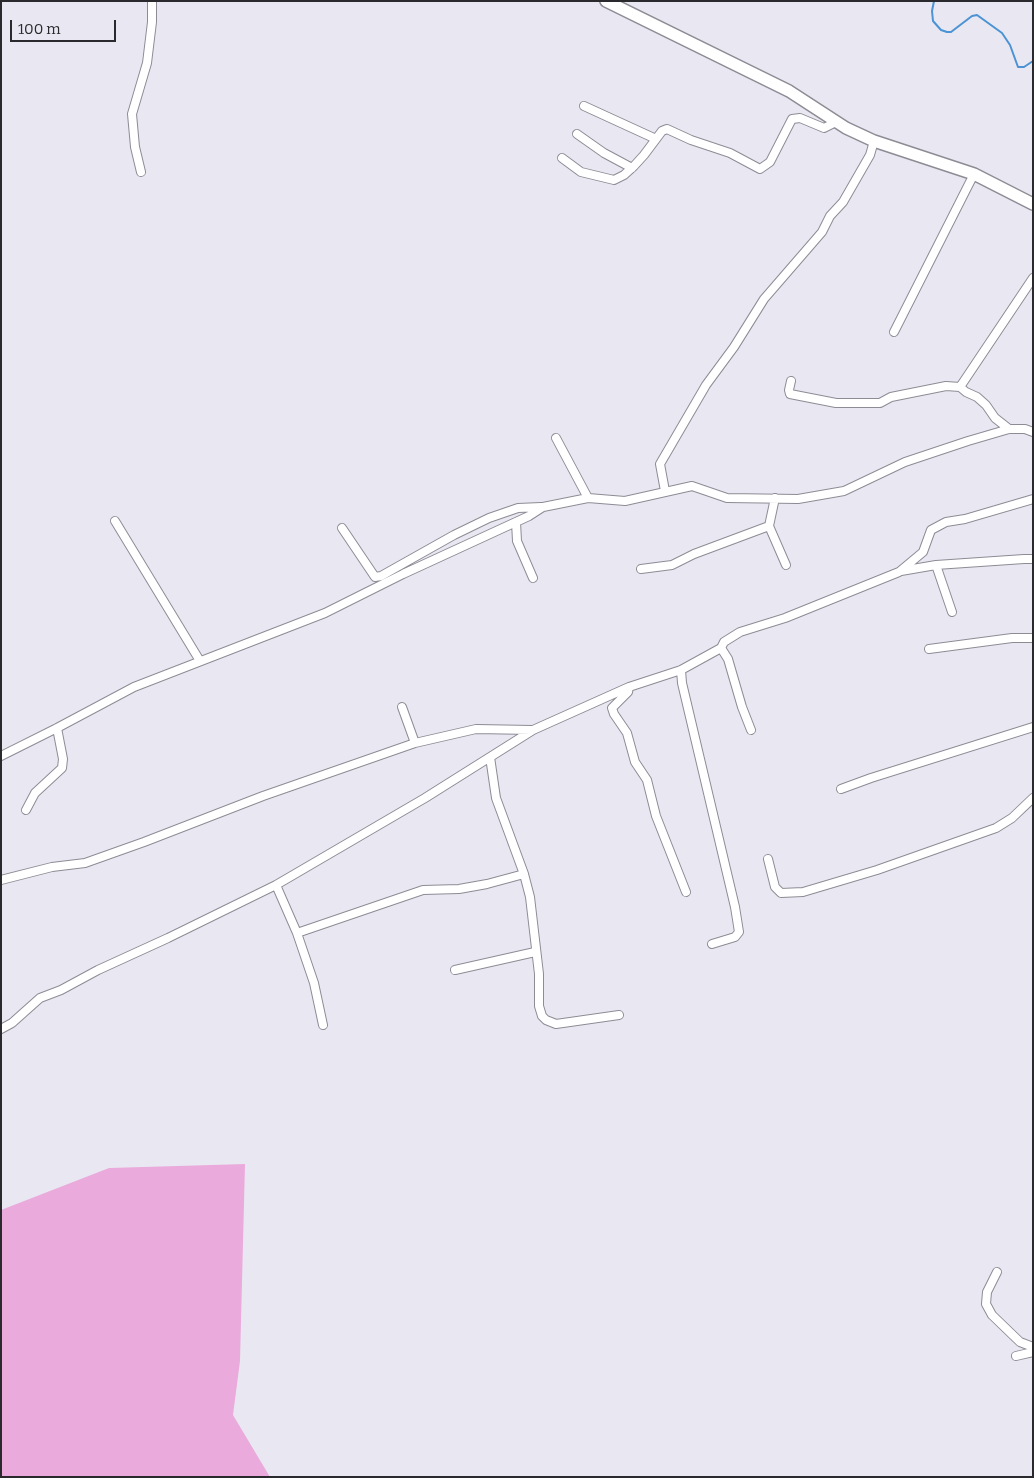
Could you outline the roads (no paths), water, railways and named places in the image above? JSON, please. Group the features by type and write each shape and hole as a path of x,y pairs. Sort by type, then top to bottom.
{"main road":[{"path":"606,1 789,91 836,122 874,141 974,174 1033,204"}],"street":[{"path":"141,172 135,147 132,114 147,63 152,22 152,1"},
{"path":"584,106 656,139"},
{"path":"562,158 581,172 607,180 614,180 632,168 662,131 670,130 699,143 730,153 760,169 770,162 792,119 800,118 824,128 836,122"},
{"path":"577,134 604,153 632,168"},
{"path":"665,491 660,464 697,400 764,299 822,232 830,216 843,202 870,155 874,141"},
{"path":"894,332 974,174"},
{"path":"960,387 1033,278"},
{"path":"791,381 790,394 836,403 880,403 891,398 946,386 960,387 977,397 986,405 995,418 1009,429"},
{"path":"342,528 375,577 381,576 412,560 454,535 490,518 518,508 543,507 588,498 625,501 692,486 728,498 798,499 844,490 905,462 1009,429 1025,429 1033,432"},
{"path":"556,438 588,498"},
{"path":"775,498 769,526 786,565"},
{"path":"899,572 923,552 931,530 946,522 965,519 1033,499"},
{"path":"1,756 134,687 325,614 402,574 529,516 543,507"},
{"path":"115,521 200,661"},
{"path":"516,522 517,541 533,578"},
{"path":"641,568 672,564 769,526"},
{"path":"402,574 412,560"},
{"path":"1,1028 12,1023 40,998 61,990 98,970 276,885 425,798 533,730 629,687 681,670 721,648 724,642 740,632 785,618 899,572 936,565 1033,560"},
{"path":"936,565 952,612"},
{"path":"929,649 1012,638 1033,638"},
{"path":"721,648 728,659 751,730"},
{"path":"681,670 682,683 735,907 739,932 735,937 712,944"},
{"path":"629,687 628,692 612,708 627,733 636,762 647,780 656,816 686,892"},
{"path":"402,707 415,743"},
{"path":"841,789 870,778 1033,727"},
{"path":"26,810 35,793 62,768 63,759 57,728"},
{"path":"1,880 52,867 85,863 263,796 415,743 476,729 533,730"},
{"path":"490,757 496,798 524,874 530,897 539,974 539,1006 542,1016 556,1024 619,1016"},
{"path":"768,859 775,887 781,893 803,892 877,870 996,828 1012,818 1033,798"},
{"path":"297,933 424,890 459,889 524,874"},
{"path":"276,885 310,969 323,1025"},
{"path":"455,970 536,952"},
{"path":"997,1272 987,1292 986,1304 992,1315 1020,1342 1033,1347"},
{"path":"1016,1356 1033,1352"}],"waterway":[{"path":"934,1 933,21 941,30 951,32 972,16 977,15 1002,33 1010,45 1018,67 1024,67 1033,61"}]}
